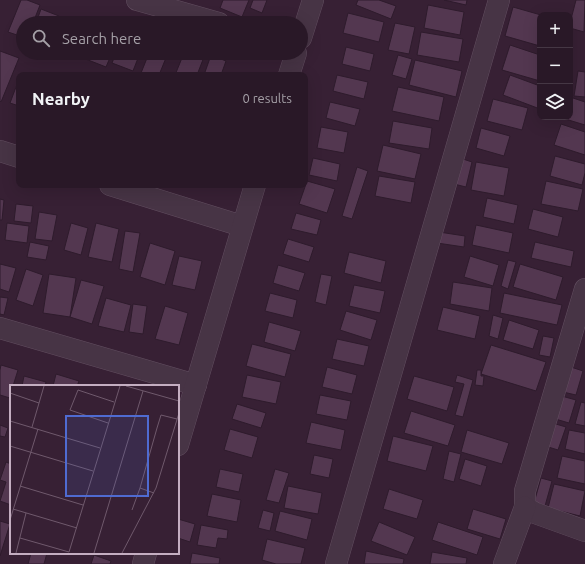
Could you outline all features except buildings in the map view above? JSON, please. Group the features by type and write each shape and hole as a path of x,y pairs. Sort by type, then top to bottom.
{"street":[{"path":"137,0 194,16"},
{"path":"307,16 312,0"},
{"path":"336,564 499,0"},
{"path":"291,72 294,60"},
{"path":"0,151 16,156"},
{"path":"120,188 242,226"},
{"path":"179,442 254,188"},
{"path":"504,564 524,507 525,491 585,289"},
{"path":"0,328 196,385"},
{"path":"524,507 535,513 585,531"},
{"path":"143,564 146,554"}]}
